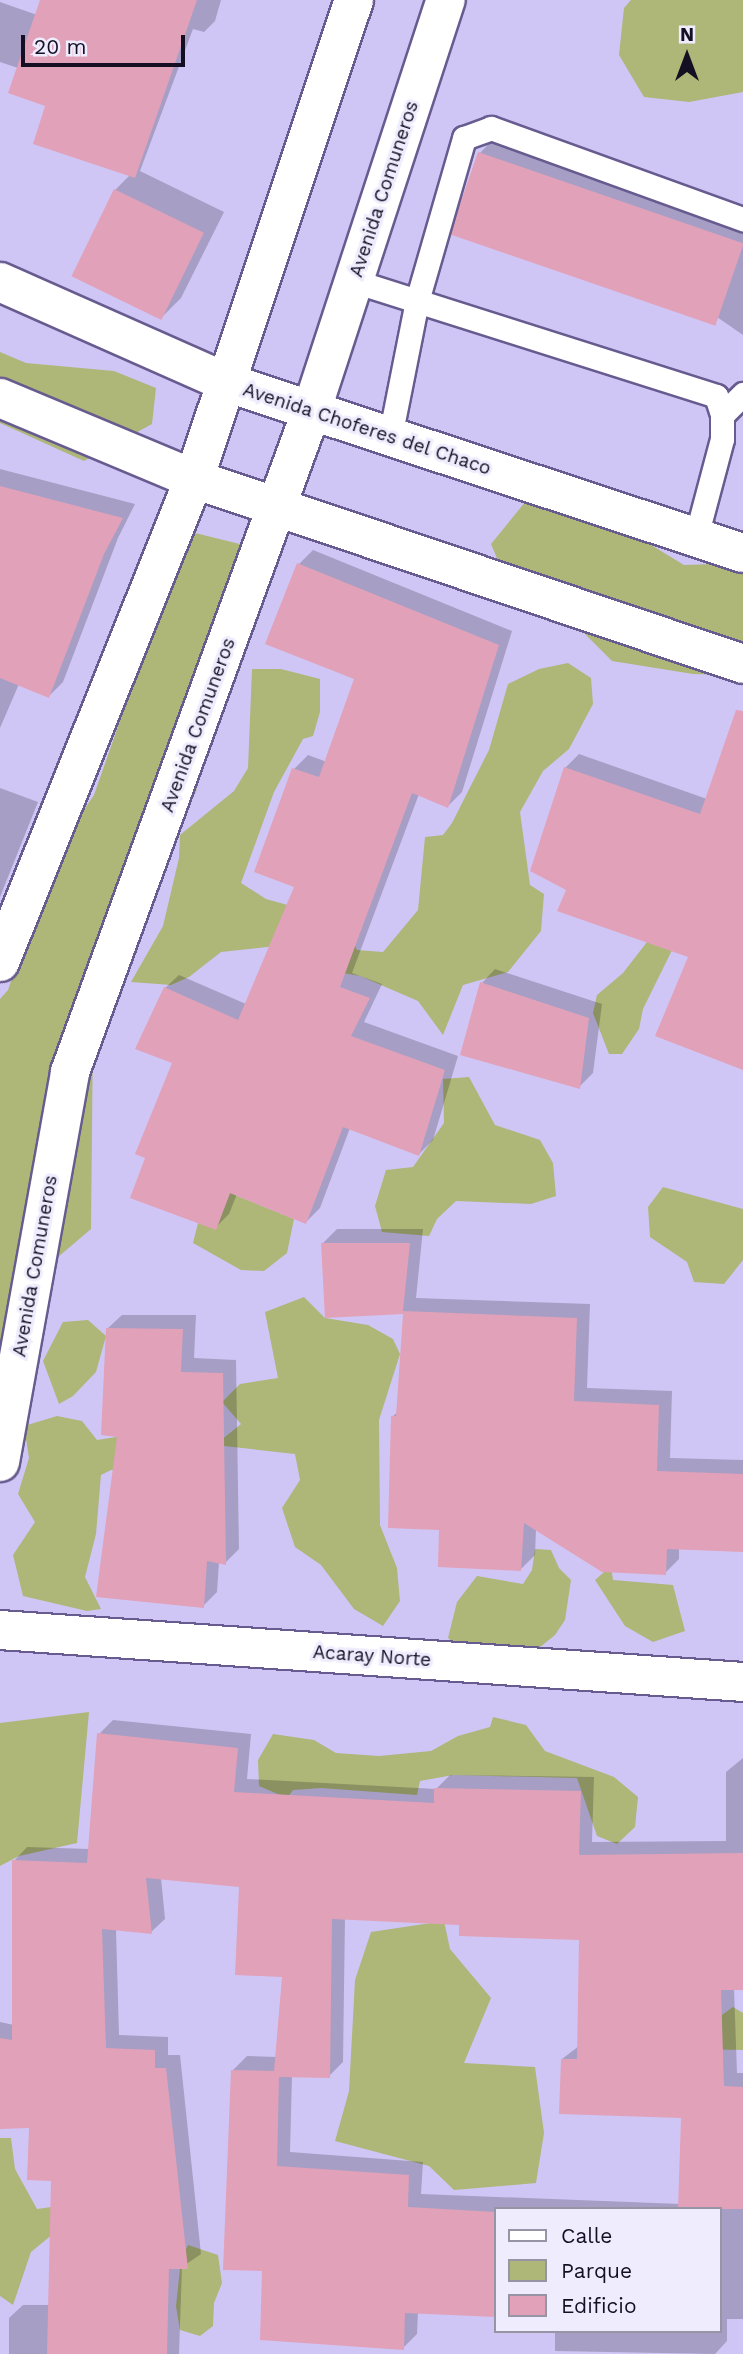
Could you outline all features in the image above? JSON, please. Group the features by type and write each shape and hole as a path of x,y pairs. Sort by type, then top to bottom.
{"street":[{"path":"0,962 194,479 354,0"},
{"name":"Avenida Comuneros","path":"0,1462 70,1072 312,412 446,0"},
{"name":"Avenida Choferes del Chaco","path":"0,282 228,383 743,553"},
{"path":"0,398 194,479 743,664"},
{"name":"Acaray Norte","path":"0,1630 743,1682"}],"lane":[{"path":"390,436 417,301 464,138 491,128 743,219"},
{"path":"354,281 716,396 722,415 722,439 696,537"},
{"path":"722,415 743,394"}],"green space":[{"path":"631,0 743,0 743,92 689,102 644,97 619,55 624,8"},
{"path":"0,352 26,363 114,371 156,388 152,424 84,461 0,423"},
{"path":"526,501 628,531 684,565 743,563 743,664 732,675 693,674 612,661 549,598 510,589 491,544"},
{"path":"195,533 248,546 196,792 111,937 93,1032 91,1229 11,1297 0,1354 0,999 8,990 53,856 94,795 147,644 150,589"},
{"path":"568,663 591,678 593,704 569,749 543,771 520,812 530,885 544,894 541,931 508,972 463,985 443,1035 418,1001 360,976 326,970 276,946 221,952 189,977 171,985 131,982 163,926 179,858 180,835 234,791 248,768 252,669 281,669 320,679 320,712 313,736 303,739 274,792 241,883 266,899 302,909 348,931 357,950 383,952 418,910 425,837 443,835 452,823 489,750 508,684 539,669"},
{"path":"678,938 643,1009 639,1029 622,1054 609,1054 593,1013 597,995 623,973 647,942"},
{"path":"469,1077 495,1125 540,1140 553,1163 556,1196 531,1204 456,1201 437,1219 429,1236 382,1232 375,1206 386,1170 413,1167 444,1123 443,1079"},
{"path":"663,1187 743,1209 743,1260 724,1284 694,1282 687,1262 650,1237 648,1207"},
{"path":"230,1193 294,1219 287,1253 264,1271 241,1270 193,1243 198,1223 216,1229"},
{"path":"304,1297 325,1318 368,1325 393,1339 400,1354 379,1420 380,1525 397,1568 400,1601 383,1626 354,1609 321,1565 295,1547 282,1508 300,1480 295,1454 215,1445 241,1424 222,1402 240,1384 278,1378 265,1312"},
{"path":"88,1320 106,1336 96,1372 73,1396 59,1404 43,1361 63,1322"},
{"path":"57,1416 82,1421 97,1440 116,1437 141,1447 138,1469 111,1470 101,1475 96,1534 85,1577 101,1609 87,1611 23,1596 13,1555 35,1522 18,1494 29,1458 24,1426"},
{"path":"535,1549 551,1550 559,1568 571,1580 565,1620 555,1635 534,1652 470,1655 448,1638 457,1602 477,1576 523,1584 532,1570"},
{"path":"611,1566 613,1580 673,1585 685,1631 653,1642 625,1626 595,1580"},
{"path":"89,1712 77,1843 19,1856 0,1866 0,1723"},
{"path":"493,1717 526,1725 545,1751 614,1777 638,1797 635,1827 617,1844 597,1836 577,1778 453,1775 420,1781 417,1795 321,1788 293,1790 287,1798 259,1786 258,1760 273,1734 314,1740 336,1753 379,1756 431,1751 458,1736 490,1727"},
{"path":"444,1921 450,1949 491,1998 464,2063 535,2067 544,2133 536,2183 454,2190 429,2166 335,2141 349,2091 355,1980 371,1932"},
{"path":"733,2007 743,2013 743,2050 697,2049 698,2032"},
{"path":"0,2138 11,2138 15,2169 37,2209 93,2201 31,2252 13,2305 0,2296"},
{"path":"188,2245 218,2255 222,2283 214,2303 213,2326 200,2336 180,2330 176,2306 181,2259"}],"building":[{"path":"40,0 197,0 135,178 33,144 45,106 8,93"},
{"path":"478,152 743,243 715,326 450,234"},
{"path":"114,189 204,233 161,320 71,276"},
{"path":"0,486 123,518 104,554 49,698 0,678"},
{"path":"297,563 499,645 448,808 412,793 340,987 370,998 351,1036 445,1070 419,1156 343,1127 306,1224 230,1193 216,1230 130,1198 145,1158 135,1154 172,1063 135,1049 164,987 238,1020 294,887 254,872 292,768 319,777 354,679 265,644"},
{"path":"736,710 743,711 743,1070 655,1036 688,957 557,911 566,890 530,871 564,767 700,814"},
{"path":"480,982 589,1018 580,1089 460,1055"},
{"path":"321,1243 410,1243 403,1311 577,1318 574,1401 659,1405 657,1471 743,1474 743,1552 667,1549 666,1575 602,1572 524,1523 521,1571 438,1567 439,1530 388,1528 391,1416 396,1416 403,1314 325,1318"},
{"path":"106,1328 183,1329 181,1372 223,1373 226,1565 207,1561 204,1608 96,1597 117,1437 101,1435"},
{"path":"97,1733 238,1748 234,1792 434,1803 434,1788 581,1791 579,1855 743,1853 743,1990 721,1990 724,2086 743,2087 743,2209 678,2207 681,2118 559,2114 561,2059 577,2059 579,1940 459,1936 459,1925 332,1919 330,2078 279,2077 277,2166 409,2175 408,2207 494,2212 494,2317 405,2313 404,2350 260,2340 262,2271 223,2270 231,2070 274,2071 282,1977 235,1975 239,1887 146,1878 152,1934 102,1929 106,2048 155,2050 155,2068 166,2068 188,2269 169,2269 167,2354 47,2354 51,2181 27,2180 29,2128 0,2129 0,2038 12,2040 12,1860 87,1863"}]}
